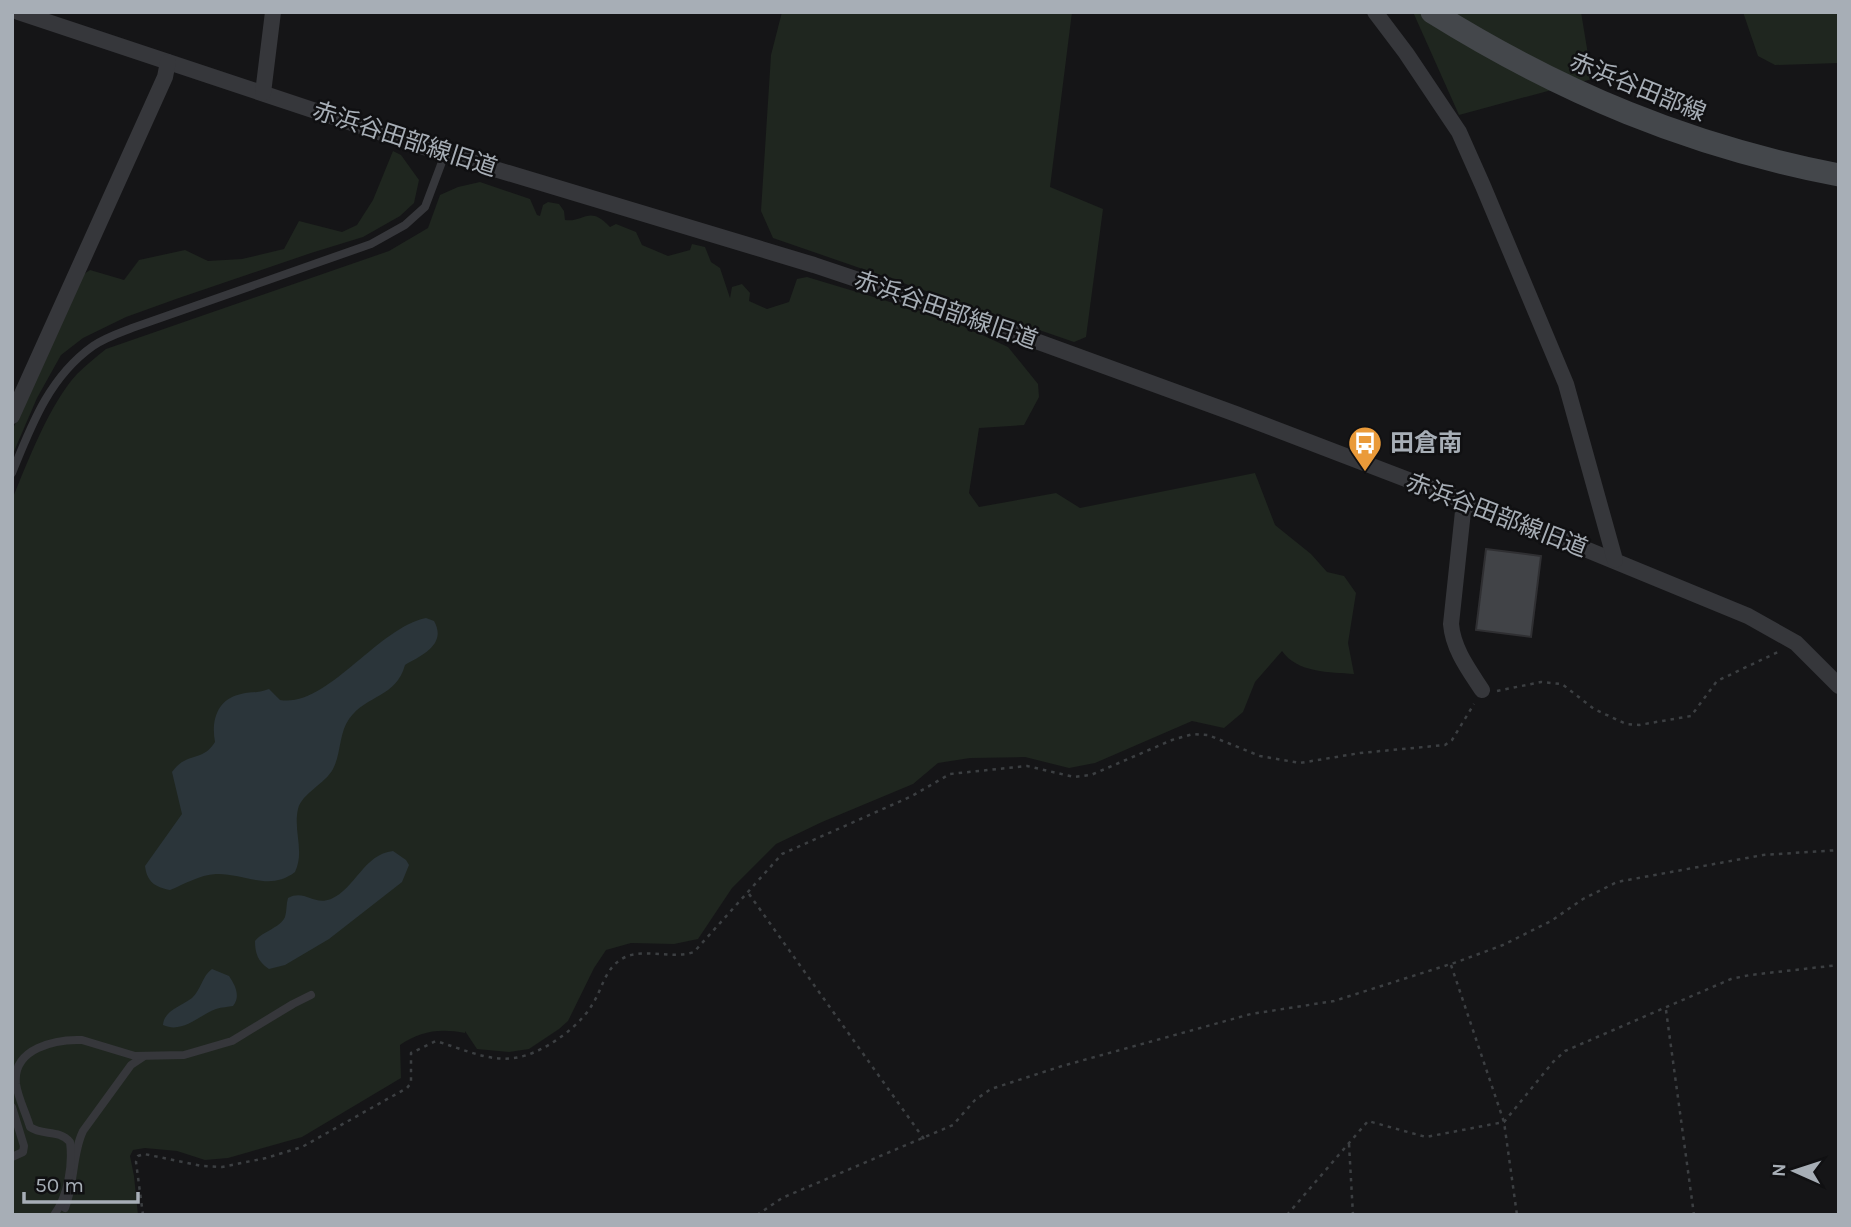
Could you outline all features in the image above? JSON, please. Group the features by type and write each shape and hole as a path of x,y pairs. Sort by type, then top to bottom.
{"main road":[{"name":"赤浜谷田部線","path":"1432,12 1542,76 1653,125 1782,164 1839,176"}],"street":[{"name":"赤浜谷田部線旧道","path":"18,12 445,154 742,242 981,321 1236,414 1615,560 1748,617 1796,643 1839,686"},
{"path":"263,93 273,12"},
{"path":"1375,12 1459,132 1483,186 1566,384 1615,560"},
{"path":"12,416 165,77 167,62"},
{"path":"1464,502 1451,624 1452,637 1482,690"}],"lane":[{"path":"12,473 50,389 77,359 95,344 132,327 371,244 405,225 425,207 445,154"},
{"path":"54,1215 62,1201 71,1150 68,1138 30,1127 16,1083 23,1059 44,1044 74,1040 143,1057 184,1055 232,1041 312,995"},
{"path":"119,1052 127,1064 126,1072"},
{"path":"61,1215 70,1195 78,1141 83,1131 126,1072 136,1060 143,1057"},
{"path":"12,1060 23,1059"},
{"path":"12,1107 24,1146 23,1152 12,1157"},
{"path":"68,1138 83,1131"}],"path":[{"path":"143,1215 136,1162 138,1156 144,1154 202,1166 222,1167 302,1147 407,1088 411,1083 411,1053 436,1041 505,1060 539,1052 564,1035 592,1006 611,967 623,958 634,955 694,953 782,854 912,796 950,774 1027,766 1074,777 1091,775 1172,740 1193,734 1208,736 1260,756 1300,763 1360,753 1445,745 1452,740 1482,690 1493,692 1541,682 1562,684 1594,709 1626,724 1691,716 1717,681 1796,643"},
{"path":"757,1215 782,1198 953,1125 975,1100 991,1089 1050,1069 1251,1014 1335,1000 1451,964 1503,945 1551,921 1583,899 1617,882 1763,855 1839,850"},
{"path":"748,893 924,1139"},
{"path":"1451,964 1504,1122 1517,1215"},
{"path":"1287,1215 1368,1121 1426,1137 1504,1122 1565,1051 1731,979 1839,965"},
{"path":"1665,1009 1694,1215"},
{"path":"1349,1143 1353,1215"}],"shaded area":[{"path":"782,12 1072,12 1050,187 1103,209 1086,337 1074,342 773,238 761,211 771,55"},
{"path":"1413,12 1581,12 1592,79 1459,115"},
{"path":"1743,12 1839,12 1839,63 1775,65 1758,56"},
{"path":"393,151 401,155 419,180 414,203 400,216 363,237 126,317 83,338 61,355 37,398 12,456 12,431 81,276 90,270 124,280 139,260 185,250 208,261 242,259 284,249 299,221 342,232 357,225 373,200"},
{"path":"480,182 530,199 540,216 543,205 548,202 559,204 564,211 565,220 592,215 610,227 616,224 636,232 642,245 668,256 690,250 692,244 705,247 711,262 720,268 730,298 732,287 742,284 750,293 749,301 767,309 789,302 797,279 807,277 950,320 1008,347 1038,384 1039,397 1024,425 979,428 969,493 979,507 1056,493 1080,508 1255,473 1275,525 1311,554 1327,572 1344,576 1356,593 1348,643 1354,674 1325,672 1305,667 1296,664 1282,651 1255,682 1243,712 1224,728 1192,721 1095,763 1069,768 1025,757 970,758 938,763 913,784 776,844 732,888 698,939 674,944 631,943 606,950 568,1021 529,1049 509,1052 477,1049 465,1031 423,1034 400,1045 401,1078 302,1137 228,1158 205,1160 177,1151 145,1148 133,1150 130,1156 138,1215 12,1215 12,500 32,452 67,386 106,349 389,251 428,228 440,195"},
{"path":"426,618 434,621 437,629 437,636 431,648 405,665 395,684 356,711 349,719 333,769 300,803 297,817 299,856 295,872 276,881 216,874 198,878 170,890 153,883 145,866 182,814 172,772 183,761 205,753 215,742 215,719 226,701 241,694 269,689 280,700 298,699 316,692 389,636"},
{"path":"393,851 409,865 402,882 329,939 285,965 269,969 262,963 255,941 283,921 288,898 299,895 319,901 331,899 347,888 374,858"},
{"path":"212,969 229,976 233,983 237,994 233,1006 216,1009 177,1027 163,1025 170,1012 195,995"}],"building":[{"path":"1486,549 1541,556 1531,637 1476,630"}],"place":[{"name":"田倉南","path":"1365,473"}]}
